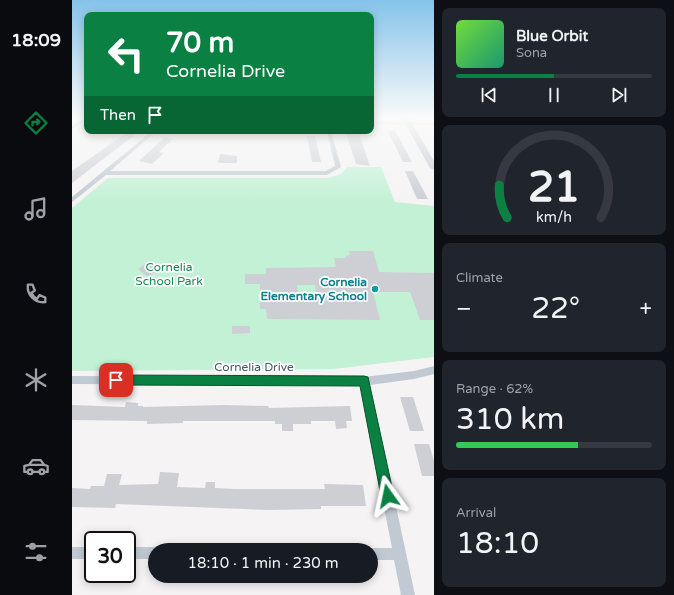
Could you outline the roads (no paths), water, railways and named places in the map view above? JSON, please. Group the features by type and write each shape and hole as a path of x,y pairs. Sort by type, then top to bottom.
{"street":[{"path":"72,200 137,146"},
{"path":"104,173 319,174 338,167 333,146"},
{"path":"421,146 434,168"},
{"name":"Cornelia Drive","path":"72,380 364,381 414,375 434,370"},
{"path":"364,381 408,595"},
{"path":"72,553 84,553"},
{"path":"136,553 148,553"},
{"path":"378,554 400,554"}],"place":[{"name":"Cornelia Elementary School","path":"375,289"}],"park label":[{"name":"Cornelia School Park","path":"169,274"}]}
